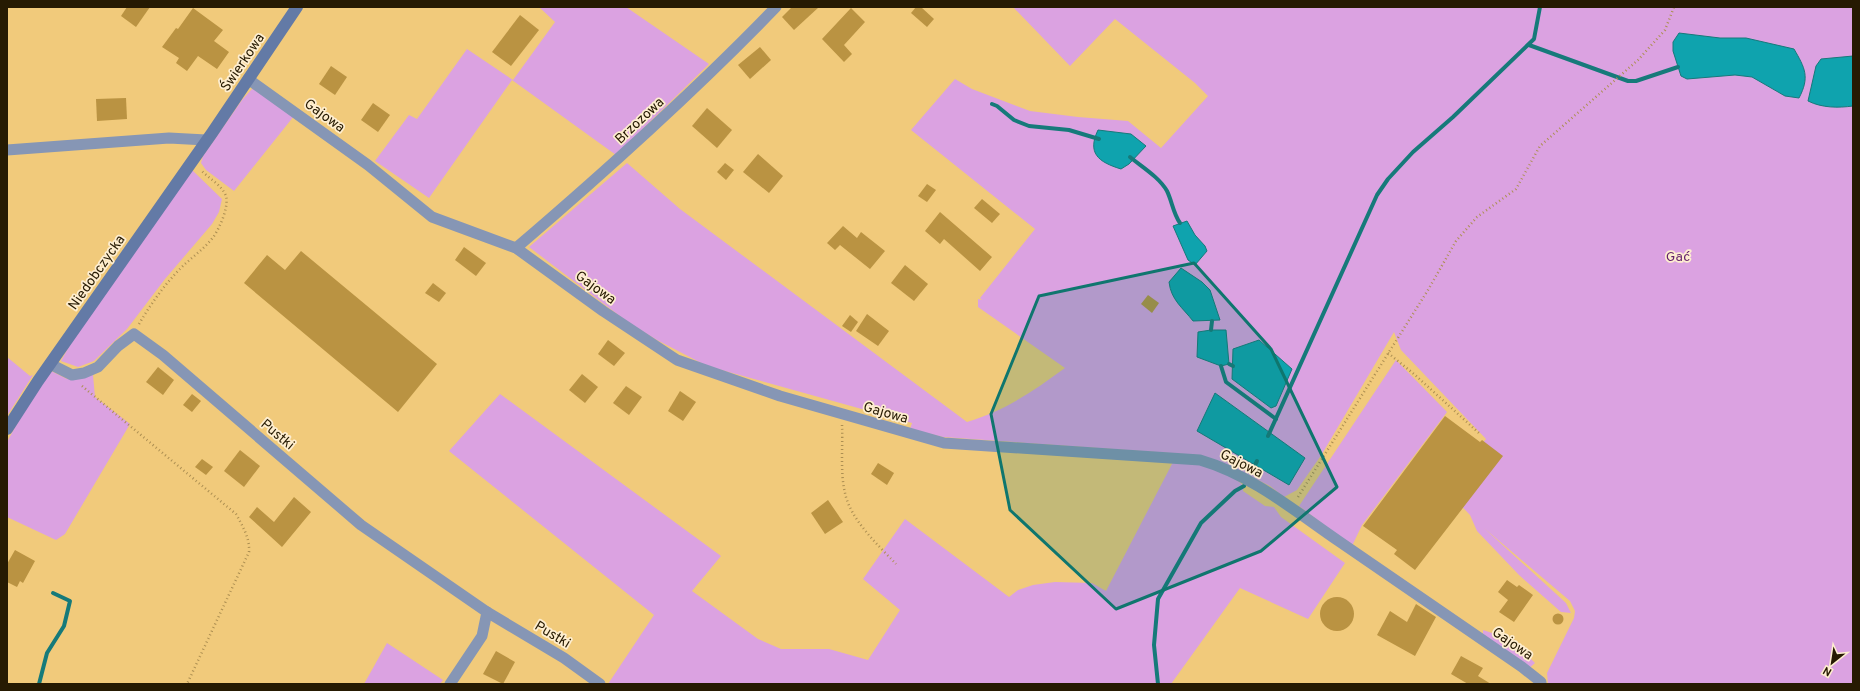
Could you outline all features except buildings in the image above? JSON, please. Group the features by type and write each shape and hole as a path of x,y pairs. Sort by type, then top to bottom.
{"street":[{"name":"Świerkowa","path":"209,137 297,7"},
{"name":"Brzozowa","path":"516,248 588,187 708,76 776,7"},
{"name":"Gajowa","path":"248,79 368,165 432,217 516,248 602,311 677,360 780,396 944,443 1200,460 1222,466 1240,475 1291,508 1522,667 1541,682 1541,684"},
{"path":"7,150 170,138 209,137"},
{"name":"Niedobczycka","path":"7,429 50,364 209,137"},
{"path":"50,364 72,375 84,373 98,367 118,346 134,334"},
{"name":"Pustki","path":"134,334 163,355 361,525 488,612 564,658 600,684"},
{"path":"450,684 482,636 488,612"}],"path":[{"path":"1291,508 1428,290 1456,241 1477,217 1516,189 1540,146 1638,60 1665,30 1674,7"},
{"path":"134,334 157,295 184,265 214,236 221,221 226,206 226,197 223,190 192,161"},
{"path":"1388,353 1414,374 1480,434"},
{"path":"72,375 79,383 236,514 245,531 249,545 249,552 187,684"},
{"path":"836,412 842,424 845,493 852,510 871,538 896,564"}],"highlighted area":[{"path":"1194,263 1271,349 1337,487 1261,551 1116,609 1010,510 991,414 1039,296"}],"green space":[{"path":"539,7 626,7 709,64 616,155 512,80 429,198 375,161 409,115 417,119 467,49 513,80 555,22"},
{"name":"Gać","path":"1013,7 1853,7 1853,684 1548,684 1547,673 1574,618 1575,611 1570,601 1484,528 1566,603 1571,613 1561,612 1519,575 1477,531 1470,515 1446,490 1486,439 1401,350 1394,332 1322,454 1297,490 1284,497 1270,486 1242,472 1198,455 943,437 910,429 912,423 707,366 657,340 629,323 529,247 627,163 680,209 967,422 994,412 1018,400 1065,368 978,307 978,299 982,300 980,298 1035,229 911,130 955,79 972,89 1030,111 1128,121 1161,148 1208,96 1195,83 1115,19 1070,66"},
{"path":"252,89 261,91 294,116 234,191 206,170 201,163 203,156 242,100"},
{"path":"191,169 222,199 219,212 212,224 165,279 127,329 94,361 78,367 61,361 77,332"},
{"path":"7,357 30,376 33,375 7,416"},
{"path":"1396,360 1447,412 1362,525 1352,546 1299,506"},
{"path":"51,371 67,379 93,375 95,397 130,424 65,534 56,540 7,517 7,442 26,407"},
{"path":"500,394 721,556 692,591 758,639 781,649 829,649 868,660 900,610 863,579 905,519 1009,597 1018,590 1033,585 1055,582 1092,583 1106,591 1173,462 1202,465 1228,474 1244,486 1243,491 1265,506 1274,507 1281,517 1345,563 1308,619 1240,588 1171,684 608,684 654,615 449,451"},
{"path":"1483,630 1501,636 1510,647 1528,656 1535,663 1527,670 1483,637"},
{"path":"387,643 443,680 440,684 364,684"}],"water":[{"path":"1679,33 1720,38 1746,38 1794,49 1805,73 1804,84 1799,98 1785,96 1752,77 1735,75 1687,79 1681,76 1673,51 1673,42"},
{"path":"1853,56 1853,106 1830,107 1808,101 1816,66 1821,59"},
{"path":"1098,130 1131,134 1146,146 1129,164 1121,169 1101,160 1094,151 1095,138"},
{"path":"1187,221 1207,251 1195,265 1188,260 1173,226"},
{"path":"1181,268 1202,282 1210,290 1220,320 1193,321 1175,299 1169,282"},
{"path":"1226,330 1229,364 1221,366 1197,357 1198,332"},
{"path":"1259,340 1292,369 1276,406 1271,408 1232,379 1233,349"},
{"path":"1215,393 1305,458 1289,485 1197,431"}],"waterway":[{"path":"1268,436 1377,195 1388,179 1413,152 1453,117 1534,39 1540,7"},
{"path":"1529,45 1628,81 1636,81 1678,67"},
{"path":"992,104 997,106 1014,120 1029,126 1069,130 1099,139"},
{"path":"1130,157 1164,186 1180,223"},
{"path":"1211,330 1212,321"},
{"path":"1229,364 1233,366"},
{"path":"1221,366 1226,382 1276,419"},
{"path":"1251,473 1257,461"},
{"path":"1158,684 1154,645 1158,599 1201,523 1235,491 1244,486"},
{"path":"39,684 47,653 64,626 70,601 53,593"}]}
